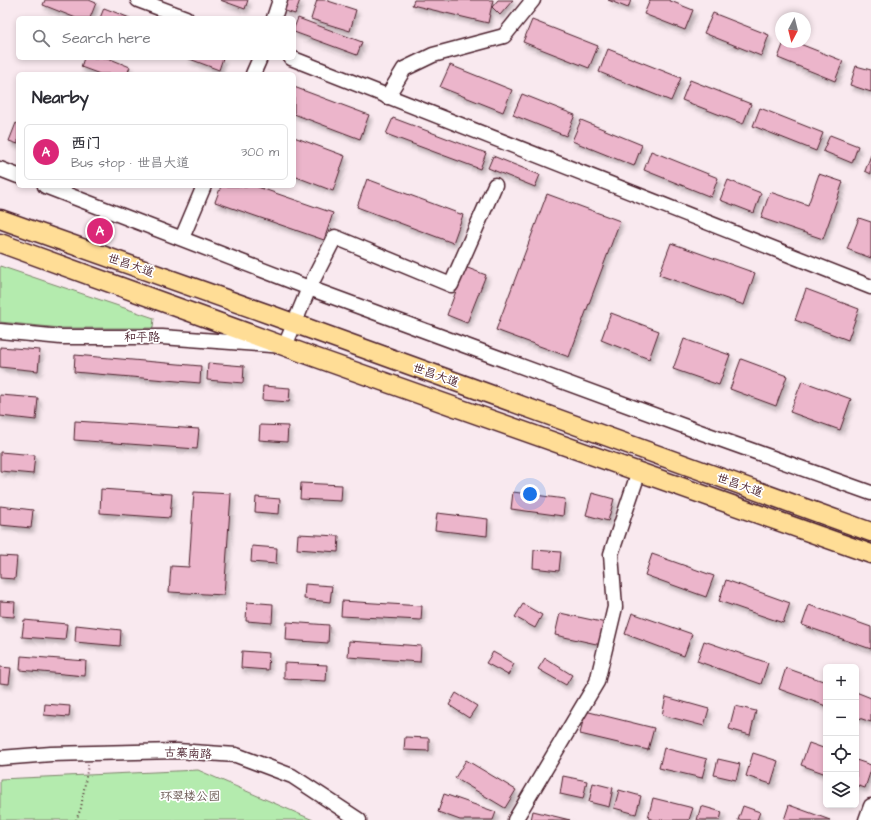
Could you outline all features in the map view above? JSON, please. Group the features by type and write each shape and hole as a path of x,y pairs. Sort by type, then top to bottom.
{"main road":[{"name":"世昌大道","path":"0,219 871,532"},
{"name":"世昌大道","path":"0,242 285,346 871,554"}],"street":[{"path":"138,0 181,16"},
{"path":"275,16 280,0"},
{"path":"387,97 404,69 434,55 504,36 533,0"},
{"path":"254,72 259,60"},
{"path":"296,60 871,287"},
{"path":"0,169 16,175"},
{"path":"285,346 309,288 335,237 451,285 495,185"},
{"path":"50,188 309,288 692,429 871,493"},
{"path":"182,238 203,188"},
{"name":"和平路","path":"0,331 61,337 162,337 285,346"},
{"path":"516,820 597,682 615,607 611,554 639,471"},
{"name":"古寨南路","path":"0,758 51,754 177,751 236,756 292,776 359,820"},
{"path":"866,820 871,806"}],"path":[{"path":"76,820 81,808 90,753"}],"green space":[{"path":"0,266 154,318 153,328 61,328 0,322"},
{"name":"环翠楼公园","path":"198,770 313,820 0,820 0,779"}],"building":[{"path":"45,0 89,0 96,3 91,16 71,16 43,5"},
{"path":"220,0 248,0 245,9"},
{"path":"285,0 300,0 295,14 282,10"},
{"path":"317,0 325,0 356,10 350,31 311,19"},
{"path":"414,0 493,0 488,23 412,5"},
{"path":"498,0 513,0 500,15 492,7"},
{"path":"608,0 631,0 628,8"},
{"path":"650,0 668,0 693,10 685,30 644,14"},
{"path":"104,8 125,16 101,16"},
{"path":"713,13 769,35 761,56 704,33"},
{"path":"298,18 362,42 357,55 296,33 296,23"},
{"path":"532,20 598,46 589,68 523,42"},
{"path":"782,48 810,48 843,61 835,81 778,58"},
{"path":"608,49 681,78 671,101 599,72"},
{"path":"83,60 113,60 130,67 128,72 95,72 81,67"},
{"path":"192,60 222,60 219,70"},
{"path":"450,65 512,90 503,112 440,87"},
{"path":"856,66 871,70 871,92 850,85"},
{"path":"690,80 751,104 743,124 682,100"},
{"path":"296,88 369,115 360,139 296,115"},
{"path":"522,94 575,115 566,136 513,115"},
{"path":"760,108 823,133 816,151 753,126"},
{"path":"393,118 486,153 480,169 386,134"},
{"path":"581,120 642,145 634,166 572,141"},
{"path":"16,123 16,143 9,141"},
{"path":"830,135 858,146 852,163 823,151"},
{"path":"296,138 345,156 333,191 296,177"},
{"path":"651,151 718,178 711,197 644,170"},
{"path":"871,155 871,174 865,171"},
{"path":"493,156 540,175 535,187 488,168"},
{"path":"819,174 843,182 823,239 761,218 770,192 808,205"},
{"path":"367,179 463,215 453,243 357,207"},
{"path":"728,180 761,193 754,213 720,200"},
{"path":"220,188 261,188 333,213 324,240 215,202"},
{"path":"547,194 620,221 569,357 496,330"},
{"path":"859,218 871,222 871,258 847,249"},
{"path":"671,243 755,273 744,305 659,275"},
{"path":"465,267 486,275 467,323 447,315"},
{"path":"806,289 859,309 848,340 795,320"},
{"path":"611,313 659,331 649,359 601,340"},
{"path":"684,339 730,355 719,385 673,369"},
{"path":"0,347 40,350 38,371 0,367"},
{"path":"75,355 201,366 200,383 74,372"},
{"path":"741,359 787,376 776,406 730,389"},
{"path":"208,363 244,366 243,383 207,380"},
{"path":"802,381 851,399 840,430 790,412"},
{"path":"263,386 290,388 289,402 262,400"},
{"path":"0,395 38,398 36,420 0,416"},
{"path":"75,421 199,429 197,449 74,440"},
{"path":"260,425 288,426 287,442 259,440"},
{"path":"0,452 35,455 33,474 0,471"},
{"path":"301,483 342,485 341,501 300,499"},
{"path":"101,489 172,494 170,518 100,513"},
{"path":"194,492 231,494 224,595 169,592 171,566 189,567"},
{"path":"513,492 565,499 563,516 511,509"},
{"path":"592,493 614,499 608,521 586,515"},
{"path":"256,497 280,499 279,514 255,512"},
{"path":"0,506 33,510 31,528 0,525"},
{"path":"437,513 488,519 487,536 435,530"},
{"path":"298,534 339,536 338,552 297,549"},
{"path":"252,546 277,548 276,564 251,562"},
{"path":"534,550 561,552 559,571 533,568"},
{"path":"652,554 714,576 706,597 645,575"},
{"path":"0,556 17,557 15,579 0,578"},
{"path":"726,580 790,603 783,623 719,601"},
{"path":"305,584 332,586 330,602 304,599"},
{"path":"0,601 15,602 14,617 0,616"},
{"path":"342,601 422,606 421,620 341,616"},
{"path":"247,602 273,604 272,623 246,621"},
{"path":"523,604 542,615 535,628 515,617"},
{"path":"809,605 871,627 871,649 802,625"},
{"path":"560,613 606,623 601,645 555,635"},
{"path":"632,613 692,634 684,656 625,634"},
{"path":"24,620 67,624 65,640 22,637"},
{"path":"287,622 329,625 328,643 286,640"},
{"path":"76,625 121,630 120,646 75,642"},
{"path":"349,641 421,646 420,662 348,657"},
{"path":"704,641 768,663 761,684 697,661"},
{"path":"242,651 269,653 268,670 241,668"},
{"path":"493,652 514,664 508,675 486,663"},
{"path":"21,656 86,661 85,676 20,670"},
{"path":"545,658 572,675 566,685 538,669"},
{"path":"284,663 327,665 326,681 284,679"},
{"path":"0,667 11,668 9,684 0,683"},
{"path":"786,668 823,681 823,705 779,689"},
{"path":"456,693 477,706 469,718 449,705"},
{"path":"859,693 871,698 871,722 859,718"},
{"path":"666,697 709,709 704,726 662,715"},
{"path":"45,704 70,706 69,717 44,715"},
{"path":"735,706 756,711 750,735 729,729"},
{"path":"585,711 654,728 648,750 580,734"},
{"path":"405,737 429,738 429,751 404,750"},
{"path":"809,743 823,748 823,773 801,765"},
{"path":"664,748 707,759 702,778 659,768"},
{"path":"753,753 778,761 771,784 746,776"},
{"path":"718,759 740,764 736,780 714,775"},
{"path":"466,760 516,790 505,808 455,778"},
{"path":"859,761 871,765 871,770 865,788 859,786"},
{"path":"563,776 587,781 583,799 560,794"},
{"path":"593,783 613,788 609,807 589,802"},
{"path":"619,790 641,796 636,814 614,808"},
{"path":"444,794 496,812 493,820 460,820 438,812"},
{"path":"653,798 693,808 689,820 654,820 648,818"},
{"path":"789,805 830,820 784,820"},
{"path":"701,806 722,812 720,820 697,820"},
{"path":"743,806 760,812 757,820 738,820"},
{"path":"533,811 570,820 531,820"}],"place":[{"name":"西门","path":"100,231"}]}
